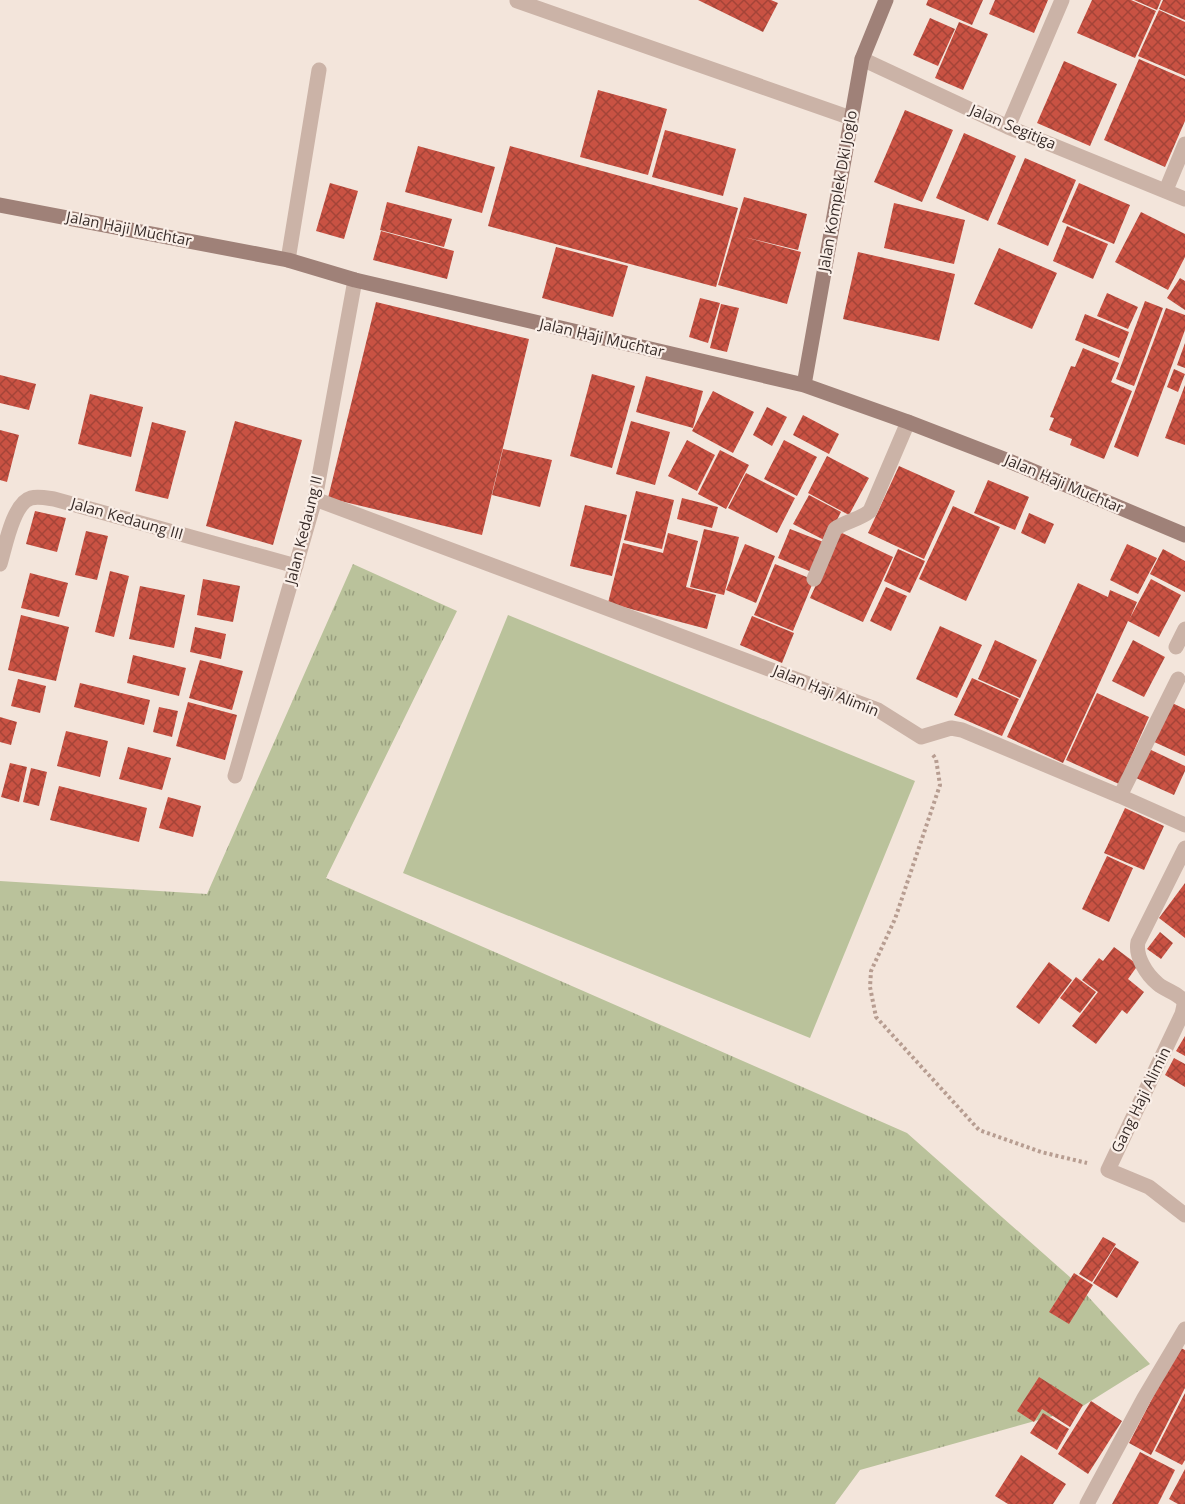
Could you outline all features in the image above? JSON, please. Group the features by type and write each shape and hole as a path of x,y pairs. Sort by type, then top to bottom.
{"street":[{"name":"Jalan Komplek Dki Joglo","path":"804,385 862,59 886,0"},
{"path":"1008,127 1062,0"},
{"path":"517,1 851,118"},
{"name":"Jalan Segitiga","path":"862,59 1008,127 1185,199"},
{"path":"288,260 319,70"},
{"path":"1166,190 1185,144"},
{"name":"Jalan Haji Muchtar","path":"0,205 288,260 355,280 804,385 908,422 1185,535"},
{"name":"Jalan Kedaung II","path":"235,776 315,499 355,280"},
{"path":"814,579 835,530 858,520 870,511 908,422"},
{"name":"Jalan Kedaung III","path":"0,564 13,519 25,500 33,497 54,499 296,566"},
{"name":"Jalan Haji Alimin","path":"315,499 878,710 921,737"},
{"path":"1176,647 1185,629"},
{"path":"1120,796 1178,679"},
{"path":"921,737 951,728 962,730 1185,825"},
{"name":"Gang Haji Alimin","path":"1108,1170 1182,1014 1183,999 1157,983 1138,957 1136,950 1185,848"},
{"path":"1108,1170 1149,1187 1185,1215"},
{"path":"1087,1504 1144,1398 1185,1331"}],"path":[{"path":"921,737 936,759 940,785 895,919 872,971 870,987 876,1017 980,1130 1041,1152 1108,1170"}],"green space":[{"path":"353,564 457,611 326,878 907,1133 1071,1278 1150,1364 1078,1409 860,1470 835,1504 0,1504 0,881 207,894"},
{"path":"508,615 915,781 810,1038 403,873"}],"building":[{"path":"698,0 771,0 778,3 763,32"},
{"path":"928,0 983,0 972,25 926,5"},
{"path":"995,0 1048,0 1034,33 989,14"},
{"path":"1092,0 1131,0 1156,11 1135,58 1077,33"},
{"path":"1134,0 1161,0 1157,10"},
{"path":"1163,0 1185,0 1185,20 1159,9"},
{"path":"1159,10 1185,22 1185,76 1138,56"},
{"path":"930,18 955,29 938,66 913,55"},
{"path":"959,22 988,34 963,90 935,78"},
{"path":"1139,59 1185,79 1185,121 1165,167 1104,140"},
{"path":"1064,61 1117,84 1090,146 1037,123"},
{"path":"598,90 667,109 648,175 580,157"},
{"path":"905,110 953,130 922,202 874,182"},
{"path":"665,130 736,149 723,196 652,177"},
{"path":"964,133 1016,156 988,221 936,198"},
{"path":"418,146 495,167 482,213 405,192"},
{"path":"510,146 738,208 716,287 488,226"},
{"path":"1025,158 1076,180 1048,246 997,224"},
{"path":"330,183 358,191 344,239 316,231"},
{"path":"1079,183 1130,205 1114,244 1062,222"},
{"path":"744,197 807,214 798,250 744,237 801,252 787,304 718,285"},
{"path":"387,202 452,219 444,247 380,230"},
{"path":"894,203 965,220 954,264 884,248"},
{"path":"1141,212 1185,234 1185,257 1168,290 1115,262"},
{"path":"1067,226 1108,244 1093,279 1053,261"},
{"path":"381,231 454,251 447,279 373,260"},
{"path":"556,247 628,266 613,317 542,298"},
{"path":"999,248 1057,273 1032,329 974,304"},
{"path":"858,252 955,274 939,341 843,319"},
{"path":"1180,278 1185,281 1185,310 1167,298"},
{"path":"1107,293 1138,307 1128,329 1097,316"},
{"path":"700,298 720,303 708,343 689,337"},
{"path":"1145,301 1163,308 1134,386 1116,379"},
{"path":"376,302 529,339 482,535 328,498"},
{"path":"721,304 739,308 727,352 710,348"},
{"path":"1166,308 1185,315 1185,330 1138,457 1114,447"},
{"path":"1085,314 1129,332 1119,358 1075,340"},
{"path":"1185,343 1185,368 1177,365"},
{"path":"1083,348 1119,363 1111,382 1132,391 1104,459 1070,445 1072,439 1049,430 1054,418 1050,417 1071,366 1075,367"},
{"path":"1174,369 1185,374 1178,392 1167,387"},
{"path":"592,374 635,386 612,468 570,456"},
{"path":"0,375 36,384 29,410 0,403"},
{"path":"646,376 703,391 693,428 636,412"},
{"path":"1185,385 1185,445 1165,438"},
{"path":"713,391 754,412 733,453 692,431"},
{"path":"90,394 143,407 131,457 78,444"},
{"path":"767,407 787,417 772,446 753,435"},
{"path":"803,415 839,434 829,454 793,435"},
{"path":"235,421 302,440 273,545 206,526"},
{"path":"631,421 670,432 655,485 616,474"},
{"path":"152,422 186,431 168,499 135,491"},
{"path":"0,430 19,435 7,482 0,480"},
{"path":"687,440 715,455 697,491 668,476"},
{"path":"784,440 817,457 797,496 764,479"},
{"path":"503,449 552,460 540,507 492,495"},
{"path":"720,450 749,465 726,509 698,494"},
{"path":"827,456 869,478 849,515 808,493"},
{"path":"899,466 955,491 924,559 868,533"},
{"path":"746,473 795,498 777,533 728,508"},
{"path":"988,480 1029,497 1015,530 974,513"},
{"path":"636,491 674,500 662,549 624,540"},
{"path":"809,495 841,512 826,541 793,524"},
{"path":"682,498 718,507 712,528 677,519"},
{"path":"585,505 627,515 612,576 570,566"},
{"path":"953,506 1000,527 966,601 919,579"},
{"path":"35,511 66,518 57,552 26,544"},
{"path":"1029,513 1054,524 1045,544 1021,533"},
{"path":"704,529 739,537 724,595 690,587"},
{"path":"790,529 826,543 814,573 778,558"},
{"path":"86,531 108,536 97,580 75,575"},
{"path":"840,532 893,557 863,622 810,598"},
{"path":"668,533 698,541 686,587 716,595 707,629 608,603 623,543 663,553"},
{"path":"745,544 775,556 756,603 726,590"},
{"path":"1127,544 1157,558 1138,594 1110,580"},
{"path":"898,549 925,561 910,593 884,581"},
{"path":"1163,549 1185,561 1185,592 1150,574"},
{"path":"775,564 814,580 793,631 754,615"},
{"path":"110,571 129,576 114,637 95,632"},
{"path":"30,573 68,583 59,617 21,608"},
{"path":"203,579 240,586 233,622 197,615"},
{"path":"1151,579 1181,595 1159,637 1128,621 1063,763 1007,737 1078,583 1108,597 1110,590 1137,602 1130,618"},
{"path":"140,586 185,595 174,648 129,639"},
{"path":"886,587 907,596 891,631 870,621"},
{"path":"21,615 69,627 56,681 8,670"},
{"path":"752,616 794,633 782,663 740,645"},
{"path":"940,626 982,645 957,698 916,679"},
{"path":"195,627 226,634 221,659 190,652"},
{"path":"995,640 1037,660 1020,698 978,679"},
{"path":"1133,640 1165,657 1144,697 1112,681"},
{"path":"133,655 186,668 179,696 127,683"},
{"path":"200,660 243,671 232,710 189,698"},
{"path":"972,678 1019,699 1002,736 954,715"},
{"path":"18,679 46,686 40,713 11,706"},
{"path":"80,683 150,700 144,725 74,707"},
{"path":"1097,693 1149,717 1119,784 1066,760"},
{"path":"188,702 237,715 225,760 176,746"},
{"path":"1170,702 1185,709 1185,756 1152,741"},
{"path":"159,707 178,711 172,737 153,732"},
{"path":"0,717 17,722 11,745 0,742"},
{"path":"66,731 108,741 100,777 57,766"},
{"path":"128,747 171,758 162,790 119,779"},
{"path":"1149,749 1185,766 1174,795 1136,778"},
{"path":"10,763 27,767 19,802 1,797"},
{"path":"31,768 47,772 39,806 23,802"},
{"path":"59,786 147,808 139,842 50,820"},
{"path":"168,797 201,806 193,837 159,828"},
{"path":"1125,808 1164,826 1144,870 1104,853"},
{"path":"1107,856 1133,868 1109,922 1082,909"},
{"path":"1185,883 1185,938 1159,918"},
{"path":"1160,932 1173,943 1161,959 1147,949"},
{"path":"1114,947 1138,965 1128,979 1144,992 1127,1014 1122,1010 1096,1044 1072,1026 1098,992 1082,980 1099,958 1103,961"},
{"path":"1049,962 1072,980 1039,1024 1016,1007"},
{"path":"1076,977 1096,992 1080,1013 1060,998"},
{"path":"1185,1036 1185,1056 1176,1051"},
{"path":"1174,1058 1185,1064 1185,1087 1165,1075"},
{"path":"1103,1237 1116,1244 1092,1282 1079,1274"},
{"path":"1115,1247 1139,1262 1117,1298 1093,1283"},
{"path":"1074,1273 1093,1285 1069,1324 1049,1312"},
{"path":"1179,1347 1185,1350 1185,1388 1151,1455 1129,1443"},
{"path":"1039,1377 1083,1405 1070,1427 1042,1409 1034,1422 1017,1411"},
{"path":"1185,1393 1185,1460 1182,1465 1155,1451"},
{"path":"1091,1401 1122,1421 1088,1474 1058,1454"},
{"path":"1043,1413 1069,1429 1057,1450 1030,1433"},
{"path":"1140,1452 1175,1470 1158,1504 1112,1504"},
{"path":"1021,1455 1066,1484 1053,1504 1008,1504 995,1496"},
{"path":"1185,1469 1185,1504 1178,1504 1169,1499"}]}
